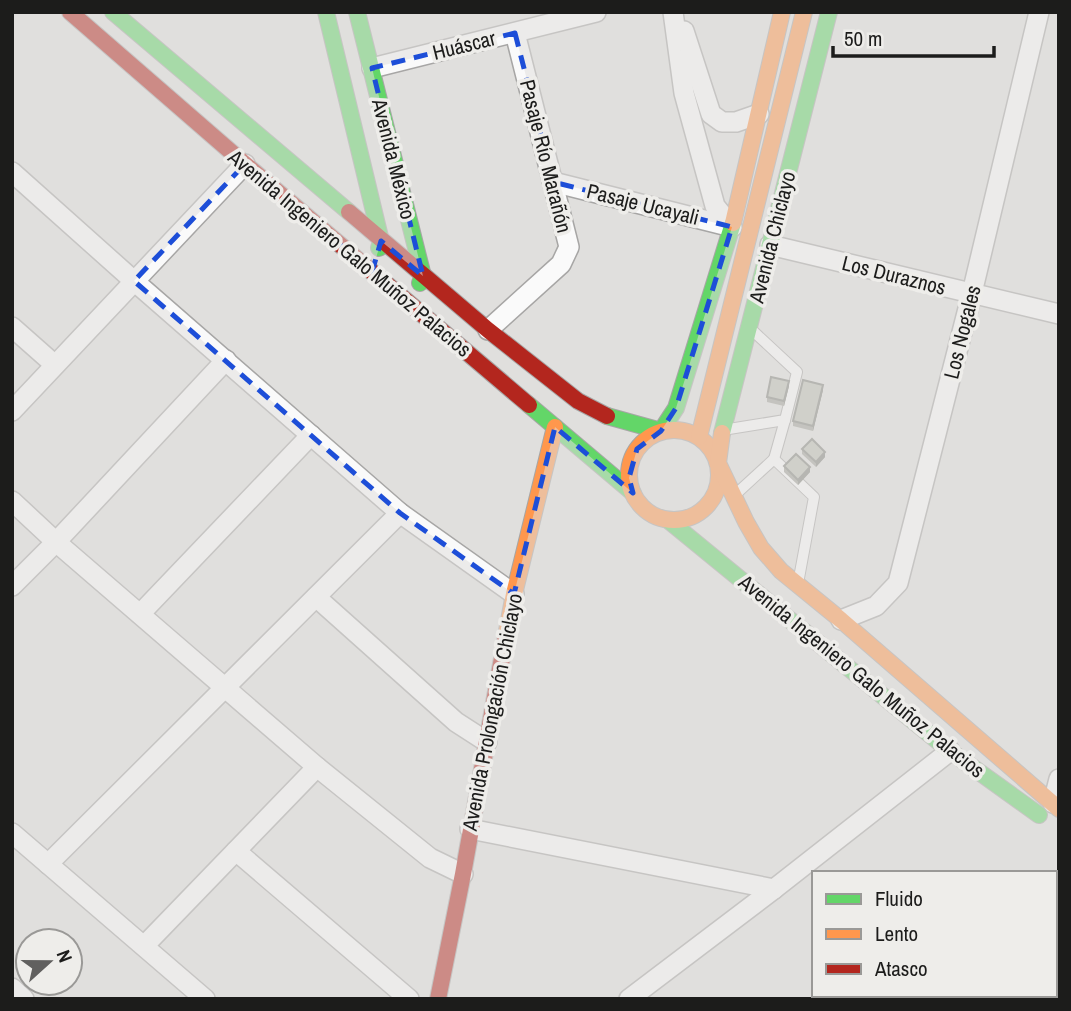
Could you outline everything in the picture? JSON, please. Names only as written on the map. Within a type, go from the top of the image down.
[{"type":"main road","name":"Avenida Ingeniero Galo Muñoz Palacios","points":[[70,12],[633,493]]},
{"type":"main road","name":"Avenida Ingeniero Galo Muñoz Palacios","points":[[113,12],[381,241],[578,401],[603,415],[661,431]]},
{"type":"main road","name":"Avenida México","points":[[326,12],[381,241],[372,272]]},
{"type":"main road","name":"Avenida México","points":[[357,12],[423,276]]},
{"type":"main road","name":"Avenida Chiclayo","points":[[661,431],[676,408],[732,227],[782,12]]},
{"type":"main road","name":"Avenida Chiclayo","points":[[699,437],[804,12]]},
{"type":"main road","name":"Avenida Chiclayo","points":[[718,463],[722,430],[829,12]]},
{"type":"main road","points":[[411,305],[423,276]]},
{"type":"main road","name":"Avenida Prolongación Chiclayo","points":[[438,999],[514,594],[555,427]]},
{"type":"main road","points":[[661,431],[687,431],[699,437],[707,444],[718,463],[716,492],[708,505],[696,514],[668,520],[653,515],[641,505],[633,493],[629,478],[637,449],[647,438],[661,431]]},
{"type":"main road","name":"Avenida Ingeniero Galo Muñoz Palacios","points":[[718,463],[761,548],[781,571],[841,620],[1053,811]]},
{"type":"main road","name":"Avenida Ingeniero Galo Muñoz Palacios","points":[[668,520],[950,751],[1053,811]]},
{"type":"street","name":"Huáscar","points":[[372,68],[596,12]]},
{"type":"street","points":[[675,12],[711,114],[722,122],[736,122],[759,114]]},
{"type":"street","points":[[675,12],[684,93],[715,206],[732,227]]},
{"type":"street","name":"Los Nogales","points":[[841,620],[876,606],[898,583],[972,293],[1039,12]]},
{"type":"street","name":"Pasaje Río Marañón","points":[[488,330],[561,264],[569,247],[515,33]]},
{"type":"street","points":[[12,411],[245,164]]},
{"type":"street","points":[[12,172],[400,513],[514,594]]},
{"type":"street","name":"Pasaje Ucayali","points":[[553,182],[732,227]]},
{"type":"street","name":"Los Duraznos","points":[[769,245],[1059,314]]},
{"type":"street","points":[[12,327],[55,365]]},
{"type":"street","points":[[12,586],[226,360]]},
{"type":"street","points":[[140,614],[311,435]]},
{"type":"street","points":[[12,501],[317,767],[430,858],[463,874]]},
{"type":"street","points":[[48,864],[400,513]]},
{"type":"street","points":[[316,597],[456,722],[487,742]]},
{"type":"street","points":[[629,999],[950,751]]},
{"type":"street","points":[[144,946],[317,767]]},
{"type":"street","points":[[1053,811],[1059,779]]},
{"type":"street","points":[[470,828],[774,889]]},
{"type":"street","points":[[12,833],[205,999]]},
{"type":"street","points":[[236,851],[409,999]]},
{"type":"street","points":[[12,988],[24,999]]},
{"type":"lane","points":[[733,496],[774,459],[797,372],[749,328]]},
{"type":"lane","points":[[722,430],[785,420]]},
{"type":"lane","points":[[774,459],[814,497],[798,586]]},
{"type":"highlighted area","points":[[515,33],[553,182],[732,227],[676,408],[661,431],[637,449],[629,478],[633,493],[555,427],[514,594],[400,513],[134,281],[245,164],[372,272],[381,241],[423,276],[372,68]]},
{"type":"building","points":[[771,377],[789,381],[784,401],[767,397]]},
{"type":"building","points":[[803,380],[823,385],[813,426],[793,421]]},
{"type":"building","points":[[812,439],[825,452],[816,462],[802,449]]},
{"type":"building","points":[[796,454],[810,467],[798,480],[784,466]]},
{"type":"traffic: fast","points":[[113,12],[349,212]]},
{"type":"traffic: fast","points":[[326,12],[381,241],[379,248]]},
{"type":"traffic: fast","points":[[357,12],[423,276],[420,283]]},
{"type":"traffic: fast","points":[[722,433],[829,12]]},
{"type":"traffic: fast","points":[[607,416],[661,431],[676,408],[733,223]]},
{"type":"traffic: fast","points":[[529,405],[633,493]]},
{"type":"traffic: fast","points":[[668,520],[950,751],[1039,815]]},
{"type":"traffic: slow","points":[[733,223],[782,12]]},
{"type":"traffic: slow","points":[[699,437],[804,12]]},
{"type":"traffic: slow","points":[[506,636],[555,427]]},
{"type":"traffic: slow","points":[[674,430],[691,433],[706,443],[716,458],[719,475],[716,492],[706,507],[691,517],[674,520],[657,517],[642,507],[632,492],[629,475],[632,458],[642,443],[657,433],[674,430]]},
{"type":"traffic: slow","points":[[722,433],[718,463],[761,548],[781,571],[1059,809]]},
{"type":"traffic: jam","points":[[70,12],[529,405]]},
{"type":"traffic: jam","points":[[349,212],[488,330],[578,401],[607,416]]},
{"type":"traffic: jam","points":[[438,999],[506,636]]}]
